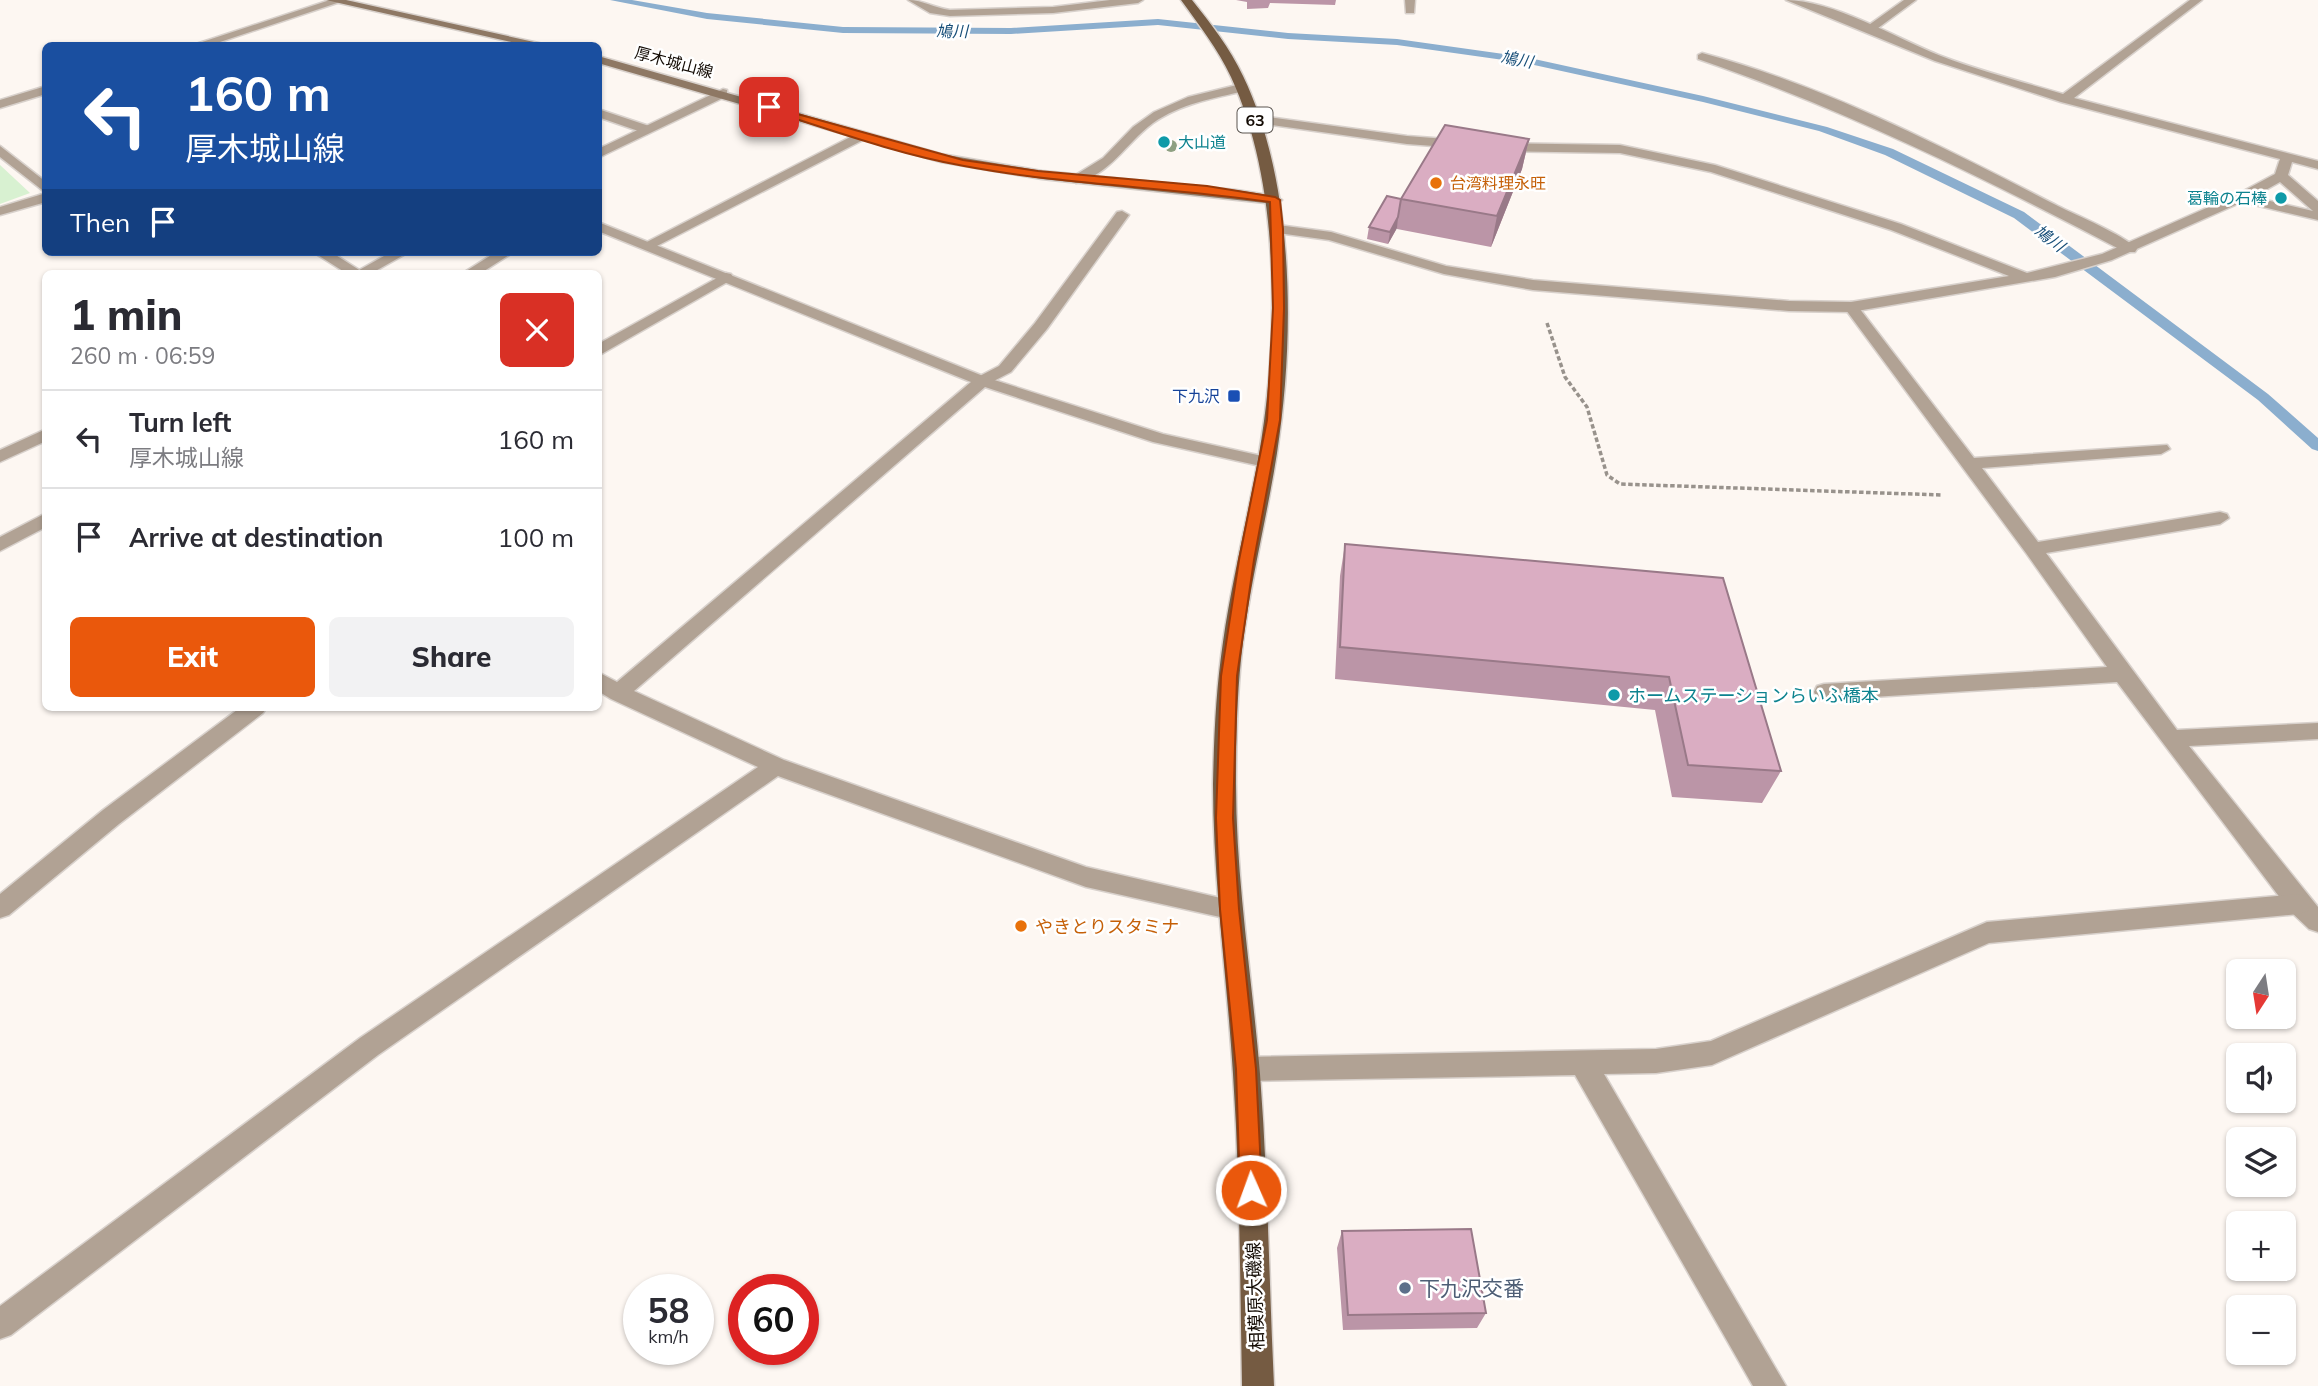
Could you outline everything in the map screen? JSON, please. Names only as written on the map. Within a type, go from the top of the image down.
[{"type":"main road","name":"相模原大磯線","points":[[1185,0],[1200,16],[1219,45],[1254,119],[1275,200],[1278,229],[1273,420],[1229,676],[1225,818],[1229,909],[1246,1069],[1258,1386]]},
{"type":"main road","points":[[335,1],[528,42]]},
{"type":"main road","name":"厚木城山線","points":[[602,60],[723,93],[860,136],[963,163],[1076,179],[1207,190],[1275,200]]},
{"type":"street","points":[[913,0],[934,11],[950,13],[1053,10],[1138,0]]},
{"type":"street","points":[[1791,0],[1870,29],[1939,59],[2065,99],[2318,165]]},
{"type":"street","points":[[1870,29],[1911,0]]},
{"type":"street","points":[[2065,99],[2197,0]]},
{"type":"street","points":[[207,42],[335,1]]},
{"type":"street","points":[[1702,57],[1835,103],[1981,170],[2130,249]]},
{"type":"street","points":[[1076,179],[1105,166],[1137,130],[1163,111],[1189,101],[1241,88]]},
{"type":"street","points":[[0,104],[42,91]]},
{"type":"street","points":[[602,151],[723,93]]},
{"type":"street","points":[[602,114],[647,130]]},
{"type":"street","points":[[1254,119],[1407,140],[1620,149],[1676,159],[1896,227],[2026,278]]},
{"type":"street","points":[[648,245],[860,136]]},
{"type":"street","points":[[0,150],[42,186]]},
{"type":"street","points":[[1278,229],[1331,236],[1444,270],[1533,285],[1789,306],[1851,307],[2050,274],[2107,257],[2241,198],[2281,176],[2288,156]]},
{"type":"street","points":[[2281,176],[2318,208]]},
{"type":"street","points":[[0,211],[42,198]]},
{"type":"street","points":[[2241,198],[2318,216]]},
{"type":"street","points":[[618,693],[982,382],[1005,369],[1041,326],[1122,215]]},
{"type":"street","points":[[602,228],[982,382],[1160,438],[1265,462]]},
{"type":"street","points":[[327,256],[353,270]]},
{"type":"street","points":[[365,270],[394,256]]},
{"type":"street","points":[[475,270],[500,256]]},
{"type":"street","points":[[602,349],[726,277]]},
{"type":"street","points":[[1851,307],[2034,549],[2171,739],[2299,904],[2318,922]]},
{"type":"street","points":[[0,457],[42,436]]},
{"type":"street","points":[[1969,464],[2161,449]]},
{"type":"street","points":[[2034,549],[2220,518]]},
{"type":"street","points":[[0,545],[42,521]]},
{"type":"street","points":[[1824,692],[2122,674]]},
{"type":"street","points":[[602,683],[618,693],[776,766],[1086,877],[1229,909]]},
{"type":"street","points":[[0,908],[111,817],[251,711]]},
{"type":"street","points":[[2171,739],[2318,731]]},
{"type":"street","points":[[0,1324],[75,1271],[311,1088],[457,984],[776,766]]},
{"type":"street","points":[[1246,1069],[1656,1060],[1712,1053],[1987,933],[2299,904]]},
{"type":"street","points":[[1583,1062],[1770,1386]]},
{"type":"path","points":[[1533,285],[1565,377],[1587,407],[1607,475],[1614,482],[1994,497]]},
{"type":"green space","points":[[0,165],[30,193],[0,204]]},
{"type":"building","points":[[1445,125],[1529,139],[1497,216],[1401,199]]},
{"type":"building","points":[[1387,196],[1401,199],[1398,217],[1390,232],[1369,227]]},
{"type":"building","name":"ホームステーションらいふ橋本","points":[[1345,544],[1723,578],[1781,771],[1688,765],[1669,677],[1340,647]]},
{"type":"building","name":"下九沢交番","points":[[1471,1229],[1486,1313],[1348,1315],[1342,1231]]},
{"type":"waterway","name":"鳩川","points":[[615,0],[707,16],[843,30],[1011,31],[1158,22],[1288,36],[1397,42],[1525,60],[1703,99],[1823,129],[1889,152],[2019,215],[2263,397],[2318,446]]},
{"type":"place","name":"大山道","points":[[1164,142]]},
{"type":"place","name":"台湾料理永旺","points":[[1436,183]]},
{"type":"place","name":"葛輪の石棒","points":[[2281,198]]},
{"type":"place","name":"下九沢","points":[[1234,396]]},
{"type":"place","name":"ホームステーションらいふ橋本","points":[[1614,695]]},
{"type":"place","name":"やきとりスタミナ","points":[[1021,926]]},
{"type":"place","name":"下九沢交番","points":[[1405,1288]]},
{"type":"route","points":[[769,107],[908,150],[963,163],[1076,179],[1207,190],[1275,200],[1279,308],[1276,383],[1273,420],[1229,676],[1225,818],[1229,909],[1246,1069],[1251,1190]]}]
